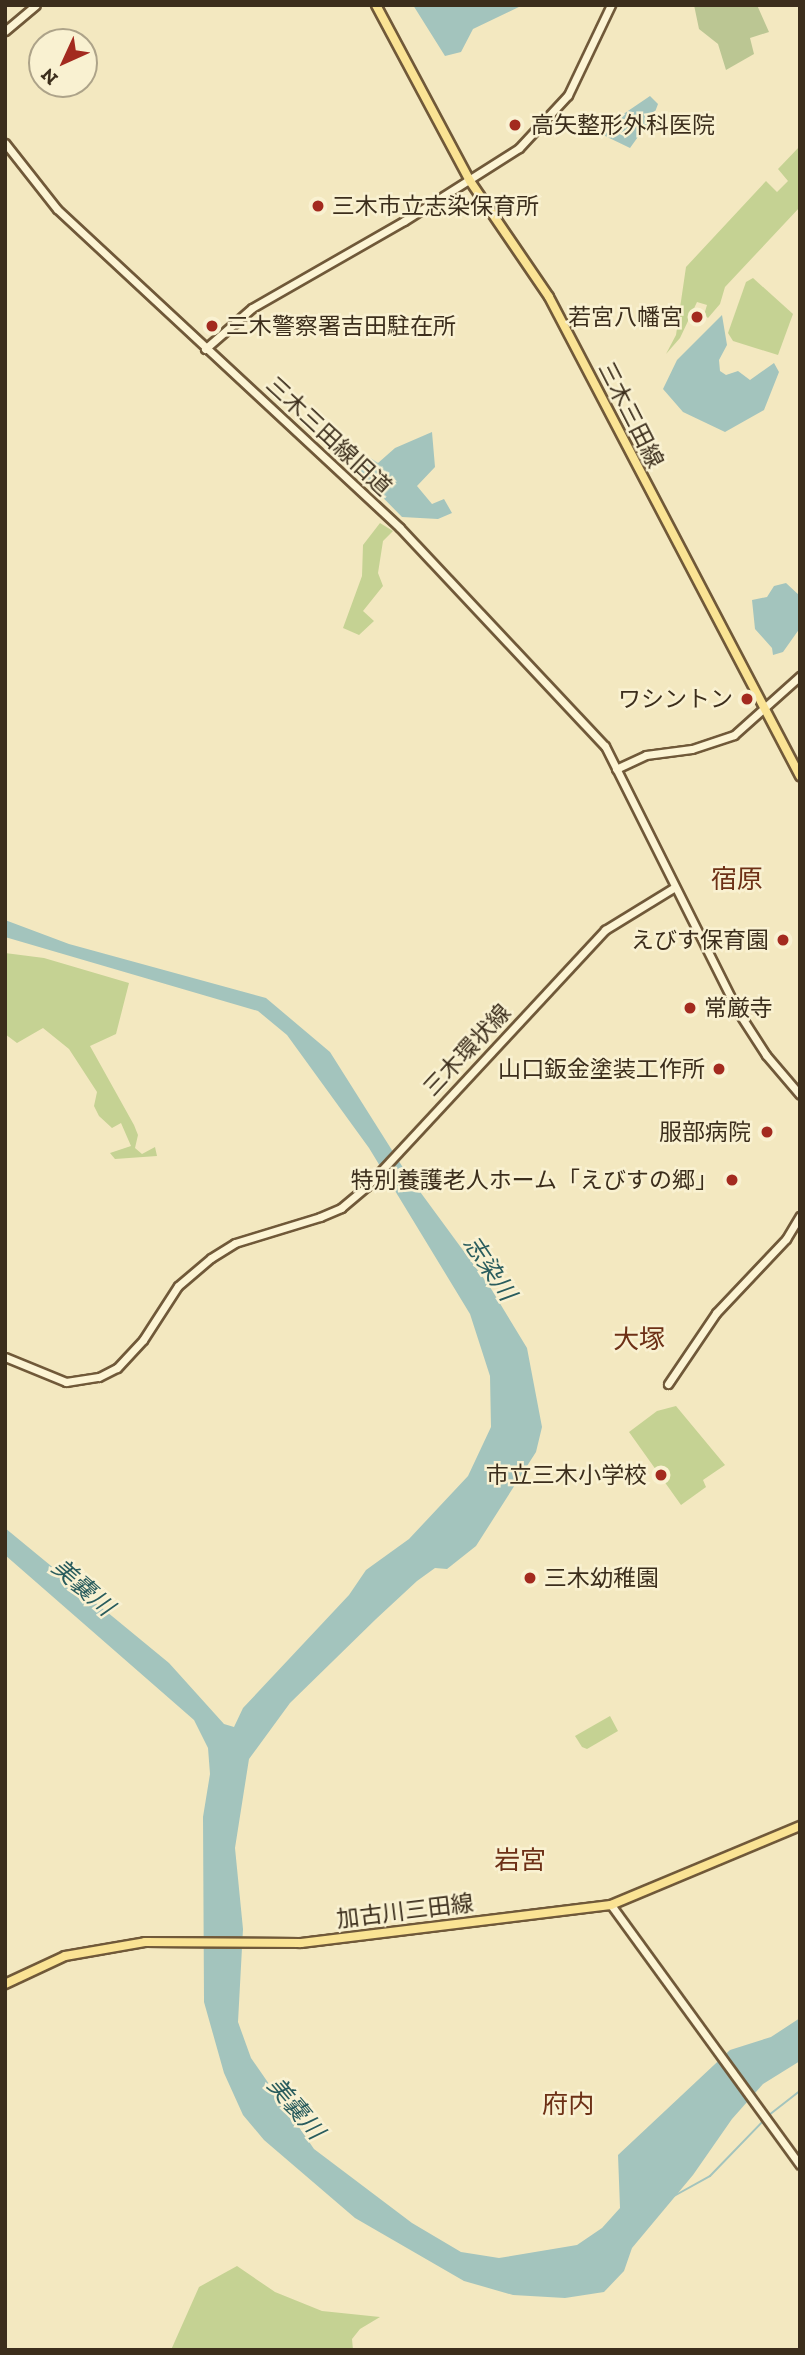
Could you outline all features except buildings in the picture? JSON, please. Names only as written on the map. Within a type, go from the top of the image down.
[{"type":"main road","name":"三木三田線","points":[[376,5],[470,181],[549,297],[800,776]]},
{"type":"main road","name":"加古川三田線","points":[[5,1984],[65,1956],[190,1939],[301,1943],[611,1905],[800,1826]]},
{"type":"street","points":[[5,31],[36,5]]},
{"type":"street","points":[[205,349],[251,308],[509,157],[560,106],[611,5]]},
{"type":"street","name":"三木三田線旧道","points":[[5,143],[57,209],[400,528],[587,726],[616,769]]},
{"type":"street","points":[[800,676],[767,709],[717,743],[646,755],[616,769],[748,1028],[800,1095]]},
{"type":"street","name":"三木環状線","points":[[5,1357],[66,1382],[99,1377],[130,1358],[170,1296],[211,1258],[235,1243],[341,1208],[373,1180],[411,1140],[605,930],[675,887]]},
{"type":"street","points":[[668,1384],[716,1313],[786,1239],[800,1216]]},
{"type":"street","points":[[611,1905],[800,2165]]},
{"type":"green space","points":[[694,5],[757,5],[769,32],[750,38],[754,54],[726,70],[718,44],[699,29]]},
{"type":"green space","points":[[800,146],[800,207],[725,287],[720,304],[708,318],[704,315],[707,305],[697,302],[680,338],[666,354],[676,335],[686,267],[766,181],[777,192],[788,181],[778,169]]},
{"type":"green space","points":[[753,278],[793,314],[778,355],[733,341],[728,333],[746,282]]},
{"type":"green space","points":[[380,523],[393,531],[383,541],[378,573],[383,586],[363,611],[374,621],[359,635],[343,628],[362,576],[363,545]]},
{"type":"green space","points":[[5,953],[44,958],[129,983],[116,1034],[90,1046],[134,1125],[138,1135],[135,1148],[142,1154],[155,1147],[157,1156],[115,1159],[110,1153],[131,1146],[121,1123],[112,1128],[99,1116],[94,1106],[97,1092],[69,1049],[43,1028],[17,1043],[5,1034]]},
{"type":"green space","points":[[676,1406],[725,1465],[703,1480],[706,1487],[681,1505],[629,1432],[657,1411]]},
{"type":"green space","points":[[610,1716],[618,1731],[587,1749],[582,1747],[575,1736]]},
{"type":"green space","points":[[237,2266],[275,2292],[322,2311],[380,2317],[360,2329],[352,2339],[353,2350],[171,2350],[199,2287]]},
{"type":"water","points":[[413,5],[523,5],[473,29],[461,52],[445,56]]},
{"type":"water","points":[[650,96],[658,104],[655,112],[660,121],[640,134],[630,148],[601,134],[602,117],[622,115]]},
{"type":"water","points":[[722,315],[727,345],[719,360],[720,371],[726,375],[738,371],[750,380],[774,363],[779,372],[764,410],[725,432],[683,412],[663,389],[677,360]]},
{"type":"water","points":[[432,432],[435,467],[417,486],[432,504],[444,499],[452,513],[438,519],[402,517],[351,465],[363,453],[378,463],[395,448]]},
{"type":"water","points":[[786,583],[800,596],[800,628],[783,652],[773,655],[772,648],[755,629],[752,600],[767,597],[774,586]]},
{"type":"water","points":[[5,920],[69,944],[266,998],[330,1052],[407,1174],[490,1287],[527,1348],[542,1427],[536,1452],[476,1546],[447,1569],[435,1568],[417,1581],[376,1619],[290,1703],[249,1759],[235,1848],[243,1929],[238,2022],[251,2058],[314,2149],[412,2223],[461,2252],[499,2258],[577,2245],[602,2228],[620,2208],[618,2155],[730,2050],[771,2037],[800,2018],[800,2061],[763,2084],[732,2119],[693,2175],[632,2248],[624,2271],[604,2292],[565,2298],[513,2295],[464,2281],[355,2218],[264,2140],[243,2115],[224,2073],[204,2002],[203,1817],[210,1774],[208,1748],[194,1720],[5,1555],[5,1528],[169,1663],[224,1724],[234,1727],[243,1708],[349,1595],[366,1570],[409,1539],[468,1476],[491,1427],[490,1376],[470,1314],[369,1148],[287,1035],[258,1011],[5,937]]},
{"type":"waterway","points":[[769,2115],[800,2091]]},
{"type":"waterway","points":[[674,2196],[710,2176],[765,2119]]},
{"type":"place","name":"高矢整形外科医院","points":[[515,125]]},
{"type":"place","name":"三木市立志染保育所","points":[[318,206]]},
{"type":"place","name":"若宮八幡宮","points":[[697,317]]},
{"type":"place","name":"三木警察署吉田駐在所","points":[[212,326]]},
{"type":"place","name":"ワシントン","points":[[747,699]]},
{"type":"place","name":"えびす保育園","points":[[783,940]]},
{"type":"place","name":"常厳寺","points":[[690,1008]]},
{"type":"place","name":"山口鈑金塗装工作所","points":[[719,1069]]},
{"type":"place","name":"服部病院","points":[[767,1132]]},
{"type":"place","name":"特別養護老人ホーム「えびすの郷」","points":[[732,1180]]},
{"type":"place","name":"市立三木小学校","points":[[661,1475]]},
{"type":"place","name":"三木幼稚園","points":[[530,1578]]},
{"type":"district","name":"宿原","points":[[737,880]]},
{"type":"district","name":"大塚","points":[[639,1340]]},
{"type":"district","name":"岩宮","points":[[520,1861]]},
{"type":"district","name":"府内","points":[[568,2105]]},
{"type":"water label","name":"志染川","points":[[490,1268]]},
{"type":"water label","name":"美嚢川","points":[[83,1587]]},
{"type":"water label","name":"美嚢川","points":[[296,2108]]}]
